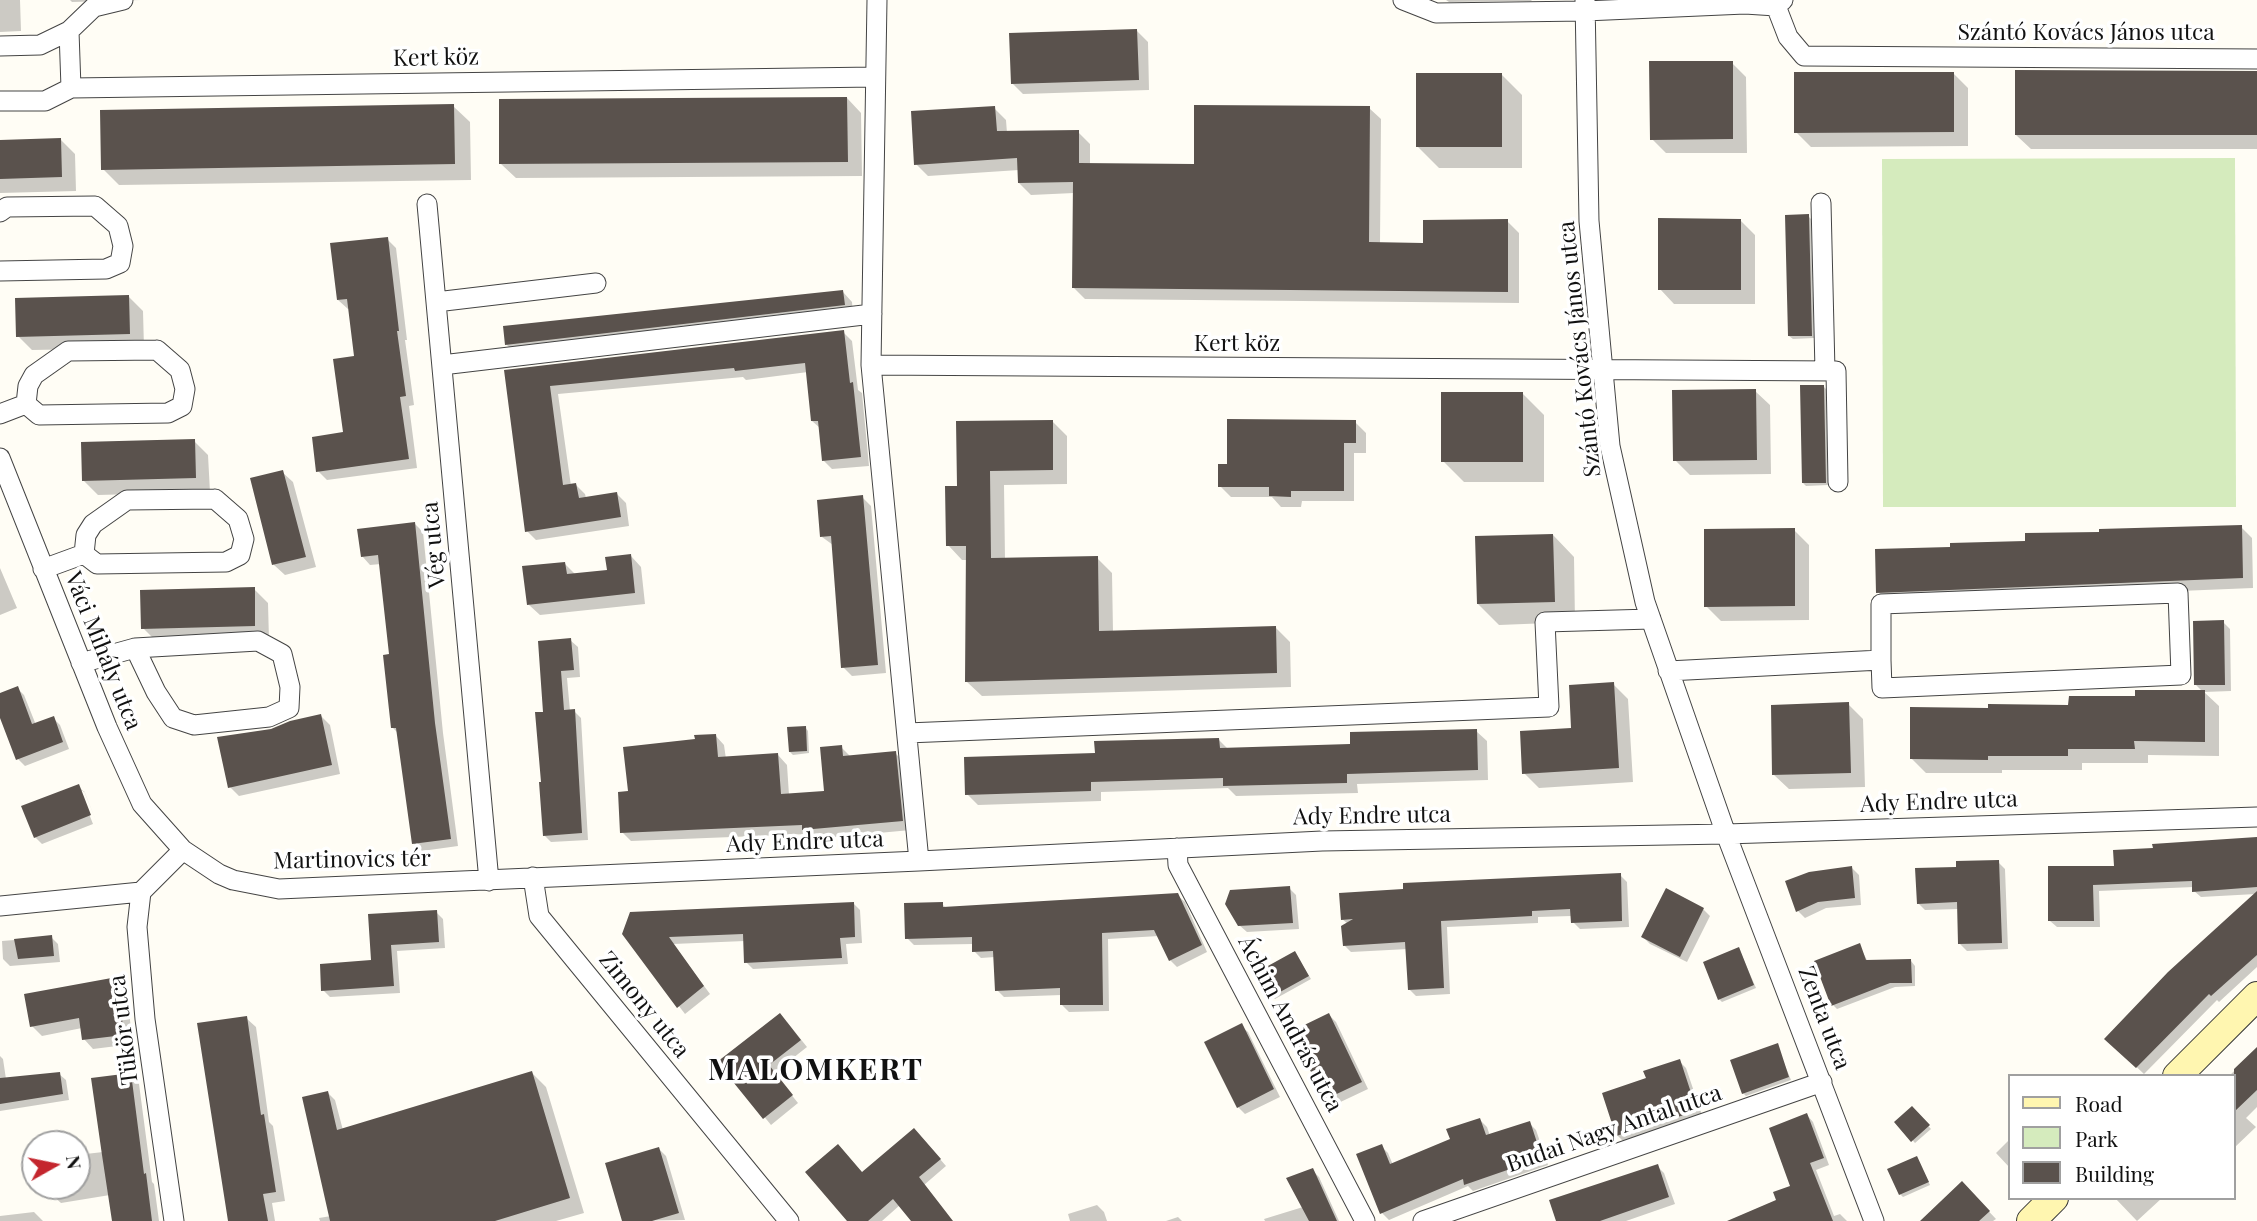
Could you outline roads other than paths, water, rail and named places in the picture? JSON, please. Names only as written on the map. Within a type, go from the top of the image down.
[{"type":"main road","points":[[2179,1074],[2257,996]]},
{"type":"main road","points":[[2031,1221],[2052,1200]]},
{"type":"street","points":[[0,46],[40,45],[69,32],[94,7],[123,0]]},
{"type":"street","points":[[877,0],[871,365],[919,862]]},
{"type":"street","points":[[1403,0],[1436,13],[1585,6]]},
{"type":"street","name":"Szántó Kovács János utca","points":[[1726,834],[1645,602],[1610,446],[1589,220],[1585,6],[1780,3],[1788,37],[1804,56],[2257,59]]},
{"type":"street","points":[[69,32],[71,88]]},
{"type":"street","name":"Kert köz","points":[[0,101],[45,100],[71,88],[875,77]]},
{"type":"street","points":[[1821,203],[1825,371],[1836,371],[1838,482]]},
{"type":"street","name":"Vég utca","points":[[427,204],[489,881]]},
{"type":"street","points":[[0,212],[7,207],[95,206],[118,226],[124,246],[120,262],[106,270],[0,271]]},
{"type":"street","points":[[436,302],[596,283]]},
{"type":"street","points":[[442,365],[872,314]]},
{"type":"street","points":[[157,350],[180,370],[185,389],[182,406],[168,413],[39,415],[26,404],[28,386],[34,375],[68,351],[157,350]]},
{"type":"street","name":"Kert köz","points":[[871,365],[1825,371]]},
{"type":"street","points":[[0,414],[26,404]]},
{"type":"street","name":"Váci Mihály utca","points":[[0,458],[81,663],[142,804],[183,850]]},
{"type":"street","points":[[127,499],[215,499],[238,519],[244,539],[240,555],[226,562],[97,564],[84,554],[86,535],[93,524],[127,499]]},
{"type":"street","points":[[43,569],[84,554]]},
{"type":"street","points":[[2178,593],[2181,675],[1882,688],[1881,660],[1881,604],[2178,593]]},
{"type":"street","points":[[907,733],[1549,708],[1545,622],[1651,619]]},
{"type":"street","points":[[81,663],[135,648],[258,641],[282,654],[290,687],[289,708],[270,717],[194,726],[173,718],[156,692],[135,648]]},
{"type":"street","points":[[1668,671],[1881,660]]},
{"type":"street","name":"Ady Endre utca","points":[[489,881],[1322,841],[1726,834],[2257,817]]},
{"type":"street","name":"Zenta utca","points":[[1726,834],[1874,1221]]},
{"type":"street","name":"Áchim András utca","points":[[1177,848],[1178,865],[1365,1221]]},
{"type":"street","points":[[0,906],[141,892],[183,850]]},
{"type":"street","name":"Martinovics tér","points":[[183,850],[233,880],[279,888],[489,881]]},
{"type":"street","name":"Zimony utca","points":[[533,877],[539,916],[789,1221]]},
{"type":"street","name":"Tükör utca","points":[[141,892],[137,927],[145,1019],[174,1221]]},
{"type":"street","name":"Budai Nagy Antal utca","points":[[1423,1221],[1822,1083]]},
{"type":"district","name":"MALOMKERT","points":[[816,1071]]}]
